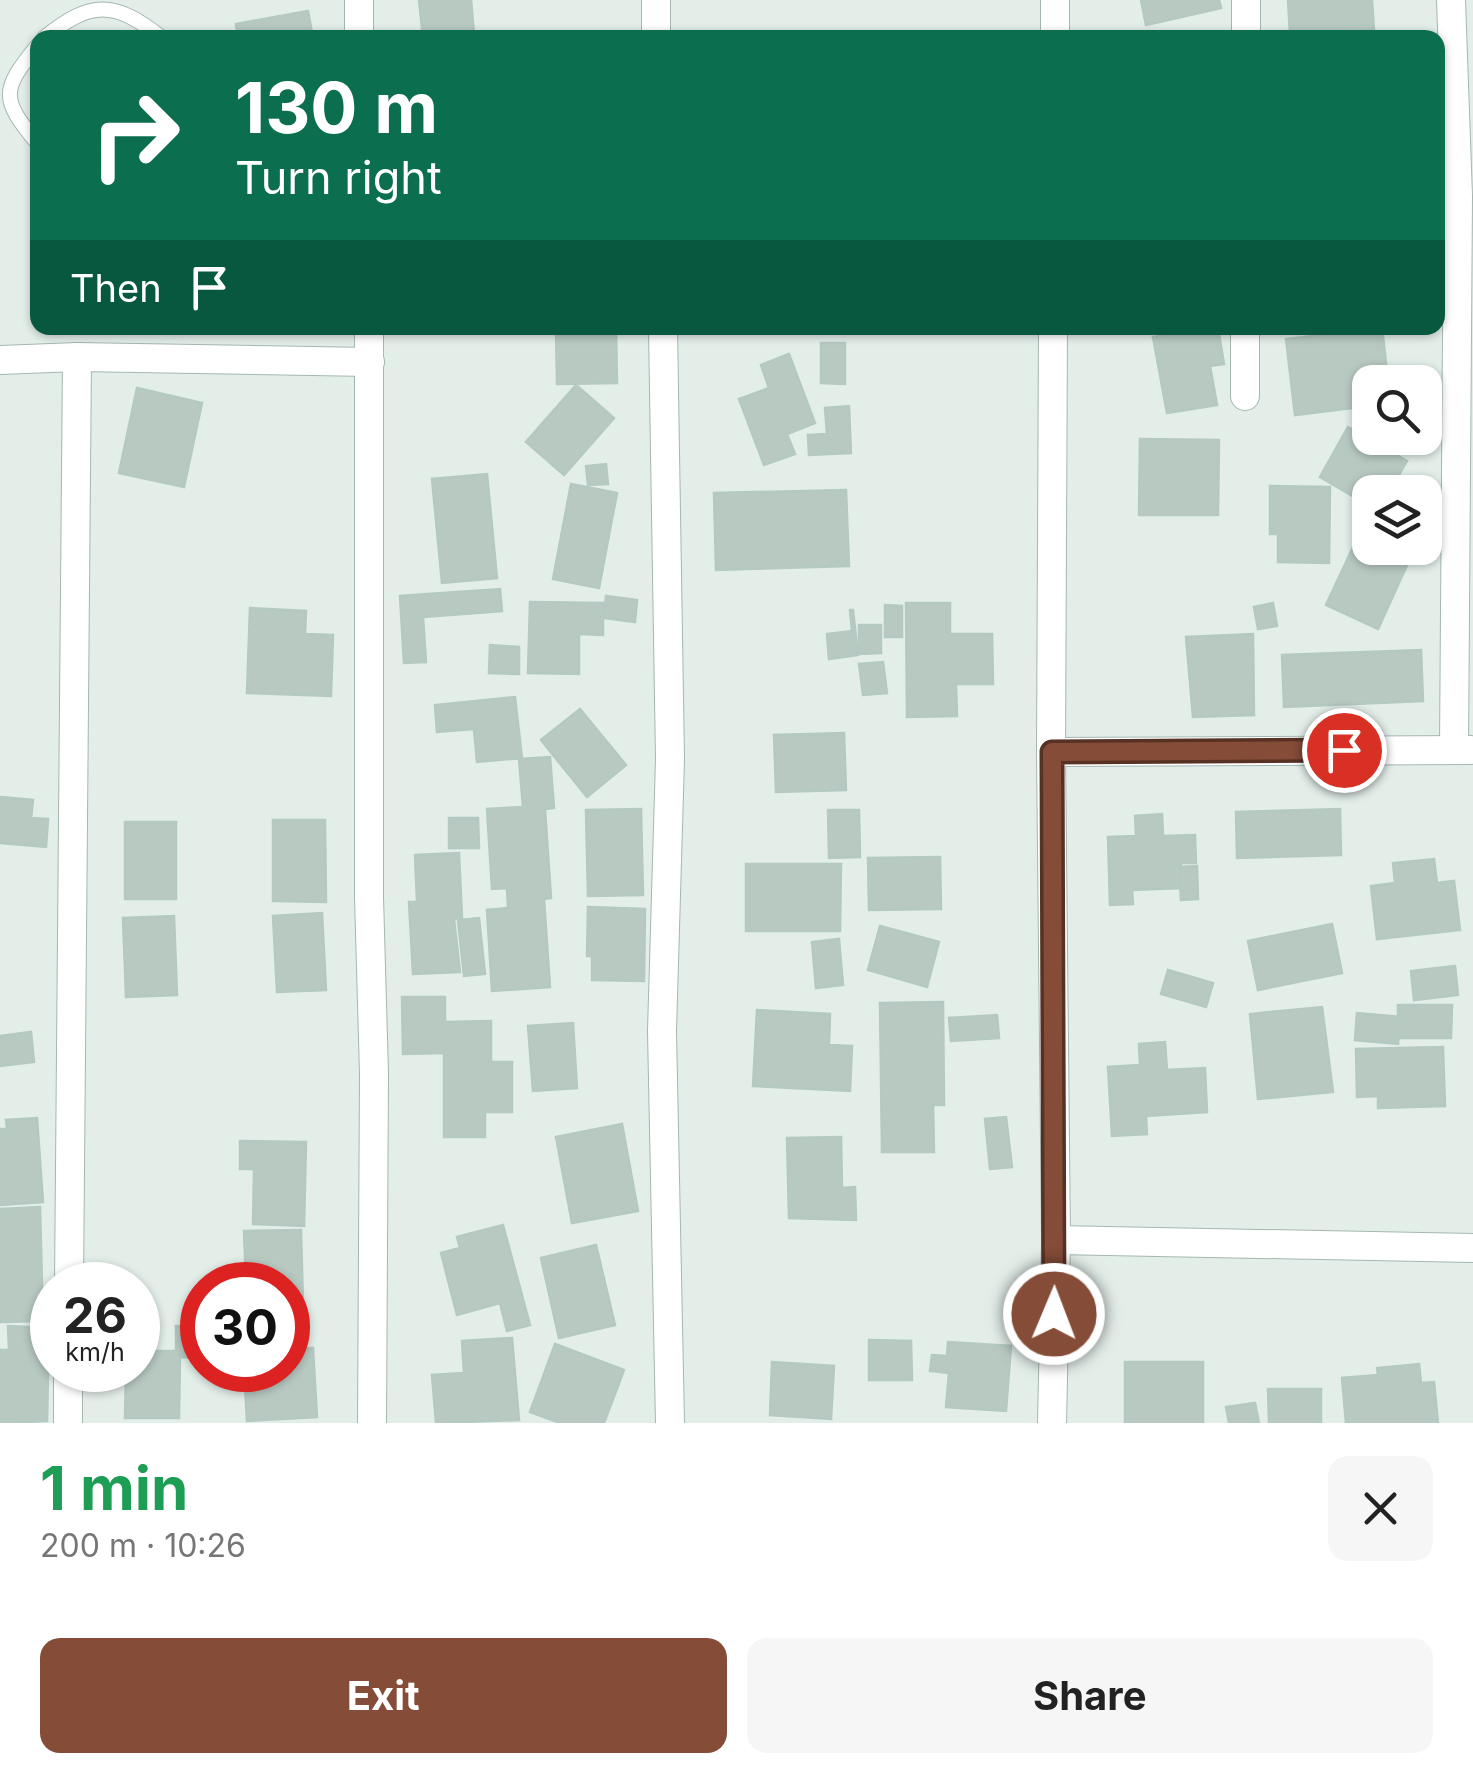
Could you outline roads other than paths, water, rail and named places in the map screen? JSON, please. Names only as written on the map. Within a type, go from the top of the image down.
[{"type":"street","points":[[359,0],[359,30]]},
{"type":"street","points":[[656,0],[656,30]]},
{"type":"street","points":[[1055,0],[1055,30]]},
{"type":"street","points":[[1246,0],[1246,30]]},
{"type":"street","points":[[1052,752],[1464,750],[1465,196],[1451,0]]},
{"type":"street","points":[[369,335],[372,1423]]},
{"type":"street","points":[[663,335],[670,758],[662,1031],[670,1423]]},
{"type":"street","points":[[1052,1423],[1056,1240],[1053,335]]},
{"type":"street","points":[[1244,396],[1245,335]]},
{"type":"street","points":[[0,360],[78,357],[370,362]]},
{"type":"street","points":[[69,1262],[78,357]]},
{"type":"street","points":[[1056,1240],[1473,1248]]},
{"type":"street","points":[[68,1392],[68,1423]]},
{"type":"lane","points":[[51,30],[66,13],[97,0],[127,5],[154,30]]},
{"type":"lane","points":[[30,54],[11,78],[8,108],[30,134]]}]
